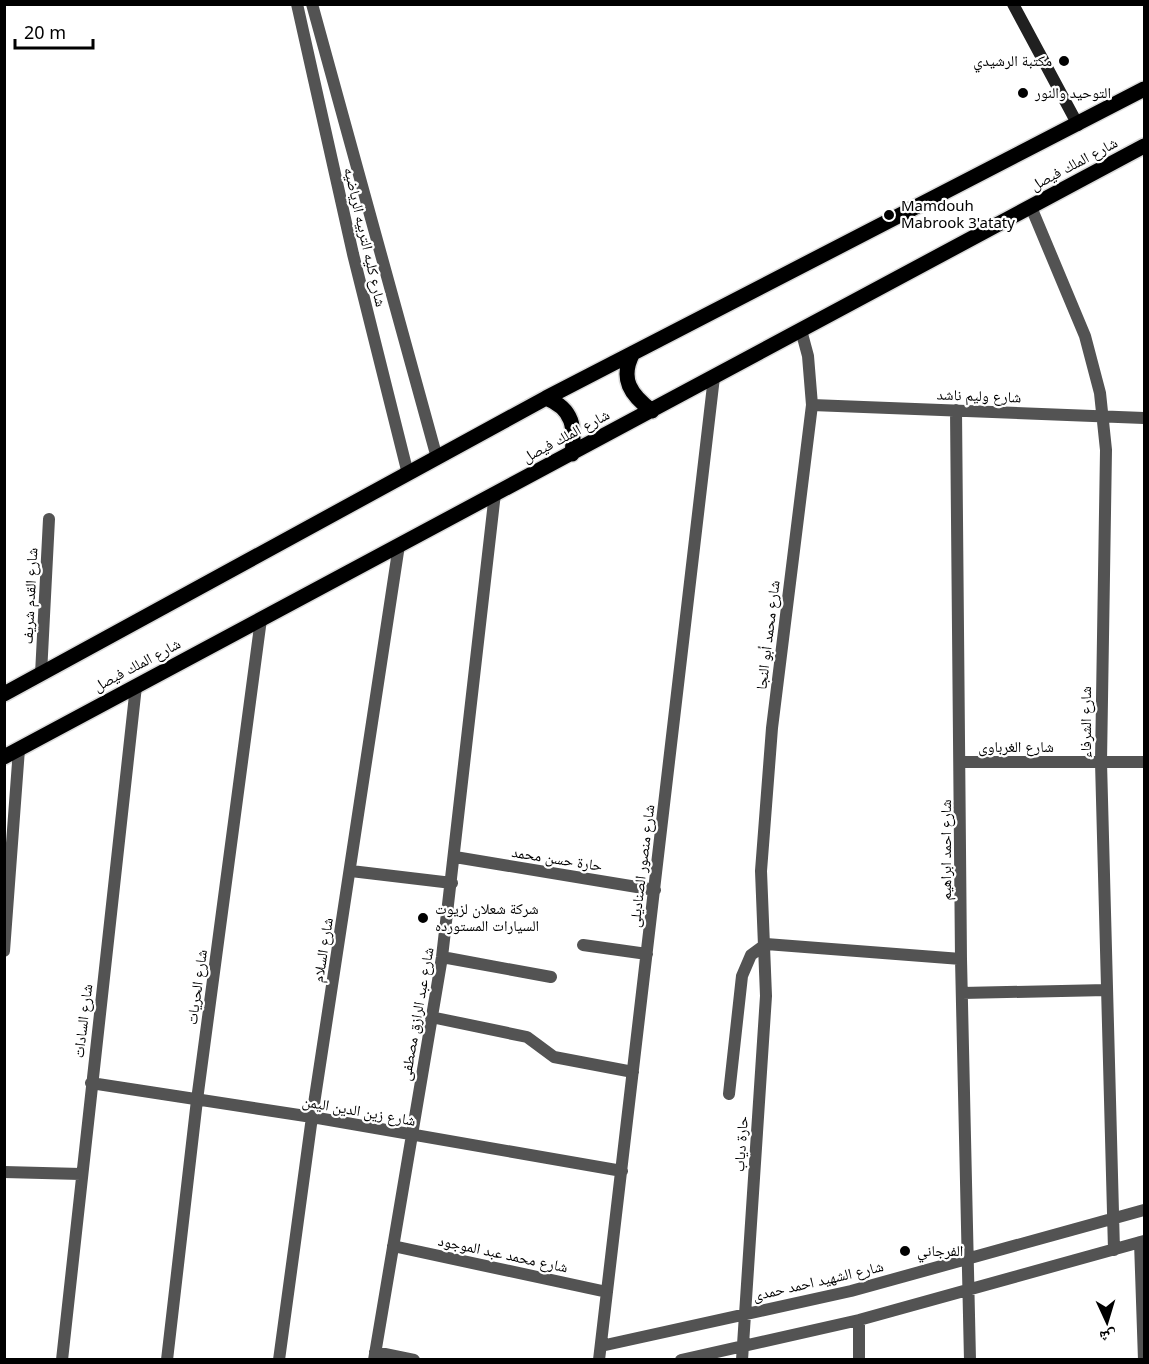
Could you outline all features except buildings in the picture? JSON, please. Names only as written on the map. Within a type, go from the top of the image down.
[{"type":"main road","points":[[4,694],[546,398],[1144,89]]},
{"type":"main road","name":"شارع الملك فيصل","points":[[4,757],[1144,147]]},
{"type":"main road","points":[[633,354],[626,374],[627,384],[632,394],[652,411]]},
{"type":"main road","points":[[546,398],[557,402],[571,418],[574,429],[572,454]]},
{"type":"street","name":"شارع كليه التربيه الرياضيه","points":[[297,4],[334,171],[408,474]]},
{"type":"street","name":"شارع كليه التربيه الرياضيه","points":[[312,4],[437,458]]},
{"type":"street","points":[[1012,4],[1078,125]]},
{"type":"street","points":[[334,171],[356,164]]},
{"type":"street","name":"شارع الشرفاء","points":[[1031,207],[1085,336],[1095,369],[1103,416],[1107,476],[1101,762],[1114,1250]]},
{"type":"street","name":"شارع محمد أبو النجا","points":[[766,944],[761,871],[772,728],[812,405],[808,356],[801,330]]},
{"type":"street","name":"شارع منصور الصناديلى","points":[[599,1359],[714,377]]},
{"type":"street","name":"شارع وليم ناشد","points":[[812,405],[1144,418]]},
{"type":"street","name":"شارع احمد ابراهيم","points":[[956,410],[961,959],[970,1359]]},
{"type":"street","name":"شارع عبد الرازق مصطفى","points":[[374,1356],[442,957],[495,494]]},
{"type":"street","name":"شارع القدم شريف","points":[[41,674],[48,519]]},
{"type":"street","name":"شارع السلام","points":[[279,1359],[312,1117],[399,545]]},
{"type":"street","name":"شارع الحريات","points":[[167,1359],[197,1100],[261,619]]},
{"type":"street","name":"شارع السادات","points":[[62,1359],[136,686]]},
{"type":"street","points":[[4,951],[19,749]]},
{"type":"street","name":"شارع الغرباوى","points":[[960,762],[1144,762]]},
{"type":"street","name":"حارة حسن محمد","points":[[455,857],[655,890]]},
{"type":"street","points":[[351,871],[452,883]]},
{"type":"street","points":[[729,1094],[742,976],[751,955],[766,944],[961,959]]},
{"type":"street","name":"حارة دياب","points":[[742,1359],[765,1021],[766,944]]},
{"type":"street","points":[[583,945],[647,954]]},
{"type":"street","points":[[442,957],[551,977]]},
{"type":"street","points":[[962,993],[1107,990]]},
{"type":"street","points":[[431,1017],[527,1037],[554,1057],[633,1072]]},
{"type":"street","name":"شارع زين الدين اليمن","points":[[91,1083],[312,1117],[622,1171]]},
{"type":"street","points":[[4,1172],[81,1174]]},
{"type":"street","name":"شارع الشهيد احمد حمدى","points":[[601,1346],[851,1291],[1144,1210]]},
{"type":"street","points":[[681,1359],[859,1320],[1142,1242],[1144,1359]]},
{"type":"street","name":"شارع محمد عبد الموجود","points":[[393,1246],[608,1292]]},
{"type":"street","points":[[859,1320],[859,1359]]},
{"type":"street","points":[[374,1356],[414,1359]]},
{"type":"place","name":"مكتبة الرشيدي","points":[[1064,61]]},
{"type":"place","name":"التوحيد والنور","points":[[1023,93]]},
{"type":"place","name":"Mamdouh Mabrook 3'ataty","points":[[889,215]]},
{"type":"place","name":"شركة شعلان لزيوت السيارات المستورده","points":[[423,918]]},
{"type":"place","name":"الفرجاني","points":[[905,1251]]}]
